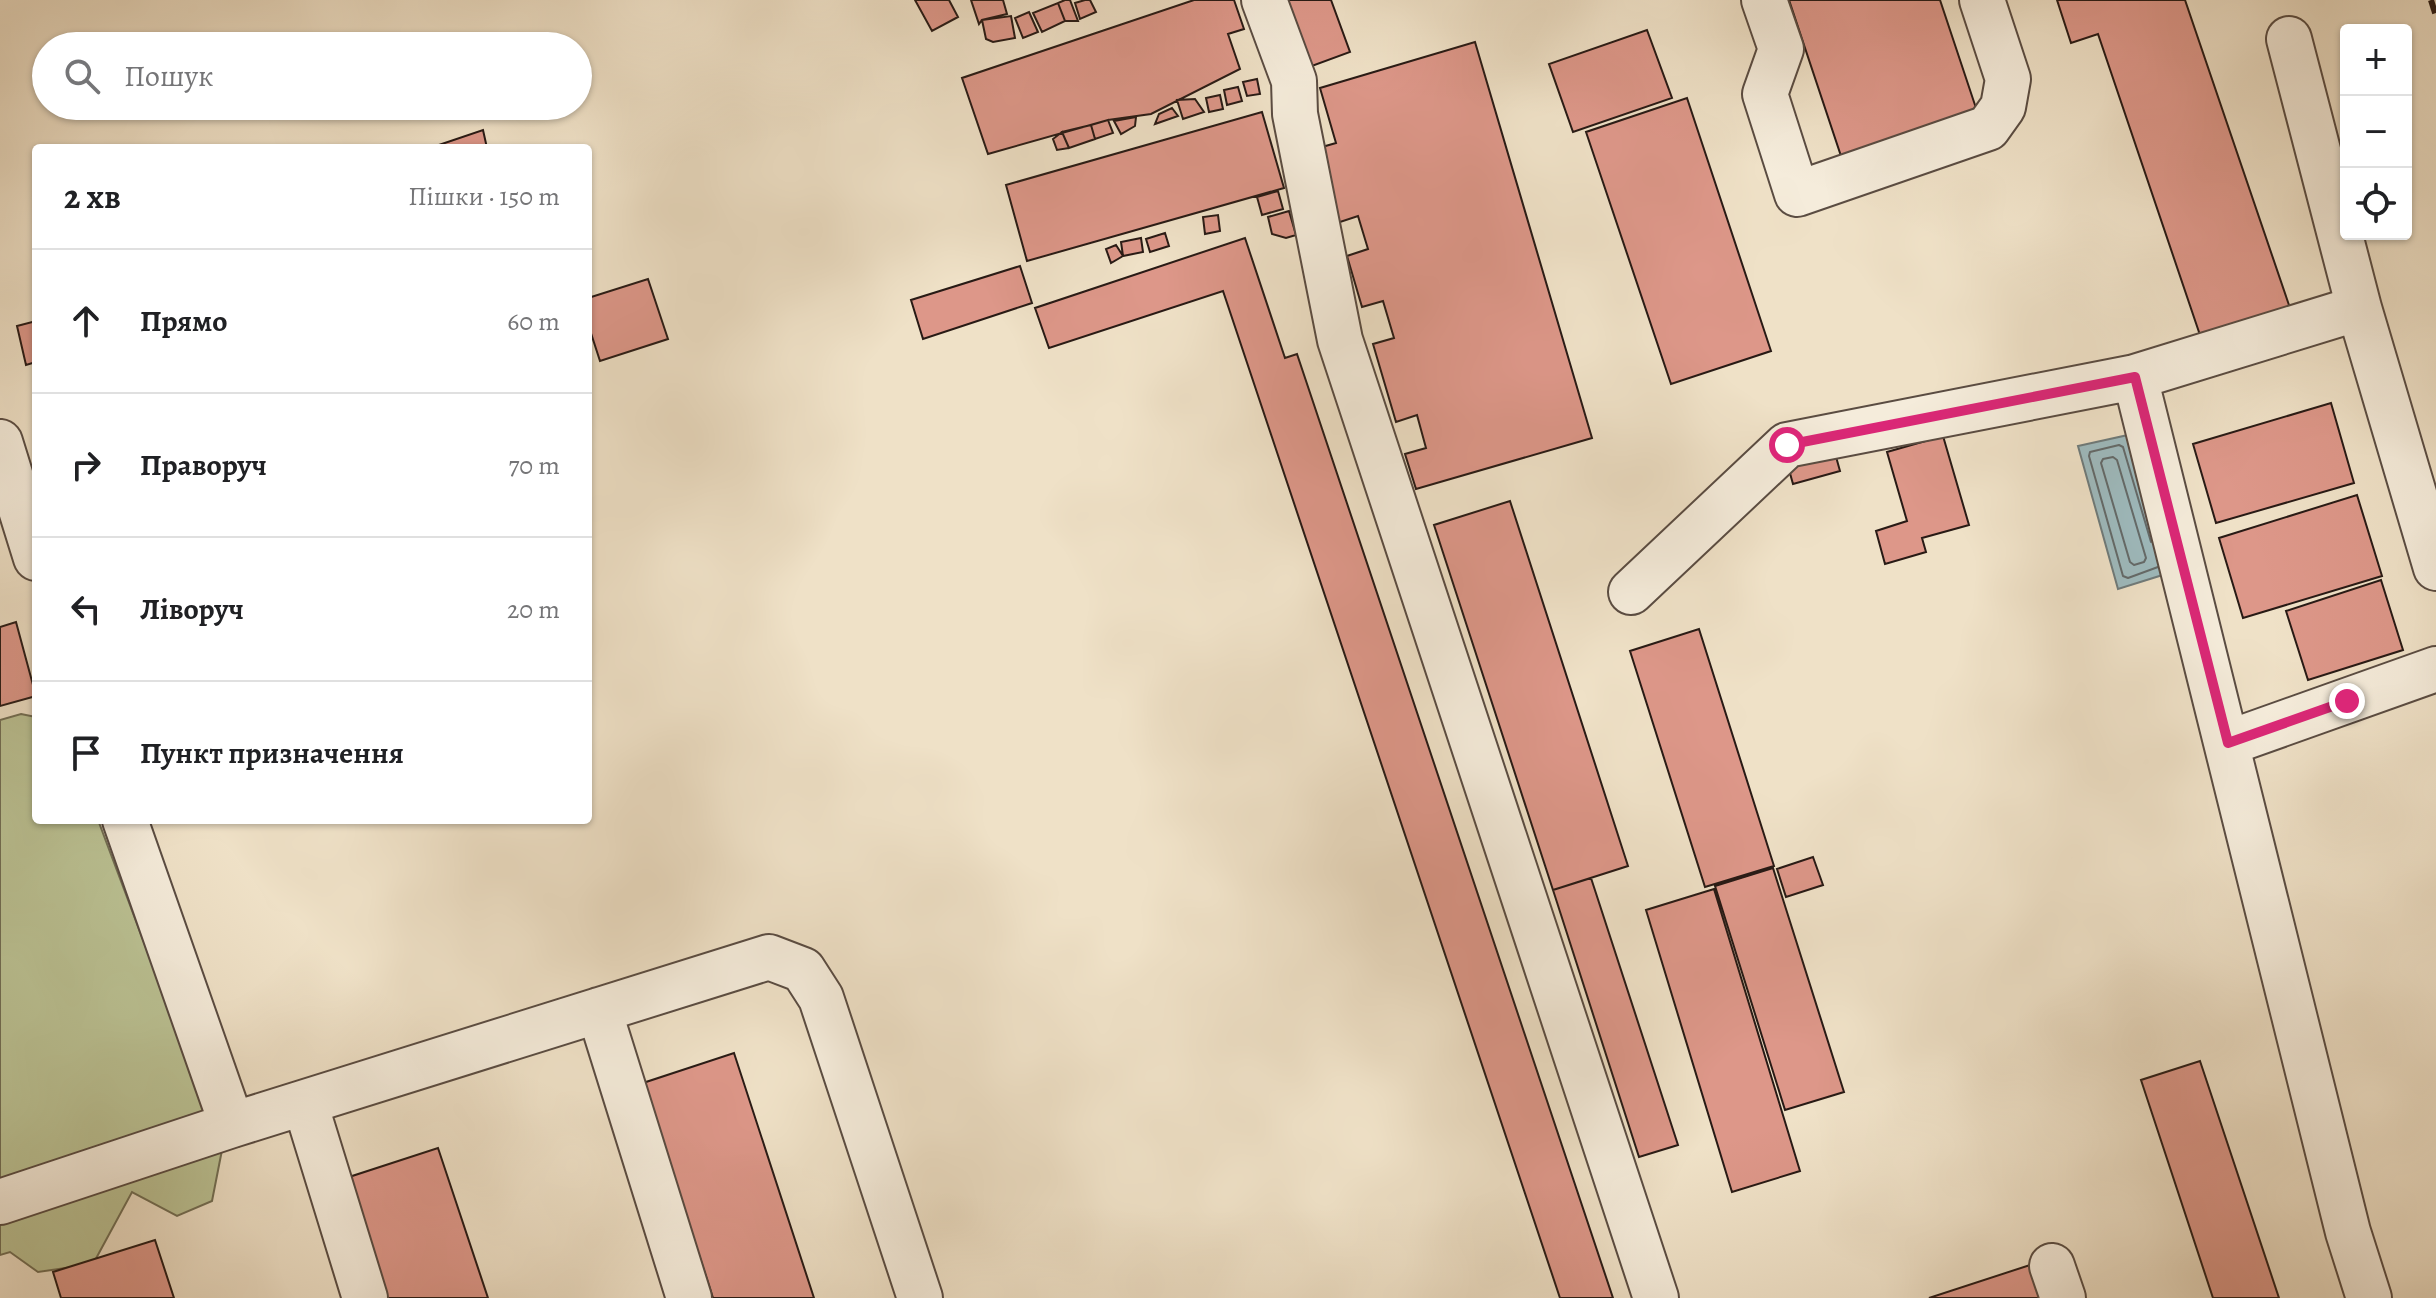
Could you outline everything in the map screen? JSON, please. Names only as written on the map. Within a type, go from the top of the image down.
[{"type":"street","points":[[1264,0],[1294,81],[1295,114],[1340,340],[1656,1298]]},
{"type":"street","points":[[1764,0],[1781,49],[1765,94],[1797,194],[1988,128],[2003,107],[2008,79],[1982,0]]},
{"type":"street","points":[[2289,39],[2359,308],[2436,568]]},
{"type":"street","points":[[1631,592],[1787,445],[2135,377],[2359,308]]},
{"type":"street","points":[[2135,377],[2348,1232],[2369,1298]]},
{"type":"street","points":[[0,442],[32,545]]},
{"type":"street","points":[[2228,743],[2436,669]]},
{"type":"street","points":[[126,824],[232,1125]]},
{"type":"street","points":[[0,1202],[232,1125],[769,957],[803,970],[821,998],[920,1298]]},
{"type":"street","points":[[599,1010],[689,1298]]},
{"type":"street","points":[[305,1103],[365,1298]]},
{"type":"street","points":[[2338,1298],[2348,1232]]},
{"type":"green space","points":[[21,714],[32,716],[32,824],[100,824],[222,1150],[212,1201],[177,1216],[132,1192],[93,1264],[38,1272],[10,1252],[0,1255],[0,720]]},
{"type":"water","points":[[2128,435],[2169,573],[2118,589],[2078,446]]},
{"type":"building","points":[[915,0],[949,0],[958,17],[932,31]]},
{"type":"building","points":[[971,0],[1003,0],[1007,14],[982,20],[979,24]]},
{"type":"building","points":[[1070,0],[1078,21],[1065,21],[1058,3]]},
{"type":"building","points":[[1090,0],[1096,12],[1080,19],[1075,3]]},
{"type":"building","points":[[1194,0],[1234,0],[1244,29],[1228,34],[1240,69],[1151,114],[1108,120],[988,154],[962,78]]},
{"type":"building","points":[[1275,0],[1331,0],[1350,52],[1301,70]]},
{"type":"building","points":[[1789,0],[1940,0],[1977,111],[1841,156]]},
{"type":"building","points":[[2057,0],[2185,0],[2290,308],[2201,338],[2098,34],[2071,43]]},
{"type":"building","points":[[1058,3],[1065,21],[1042,32],[1033,13]]},
{"type":"building","points":[[1029,12],[1038,32],[1023,38],[1015,18]]},
{"type":"building","points":[[1011,16],[1015,38],[993,42],[986,39],[982,20]]},
{"type":"building","points":[[1647,30],[1672,98],[1573,132],[1549,64]]},
{"type":"building","points":[[1475,42],[1592,438],[1416,489],[1405,454],[1426,448],[1417,415],[1396,422],[1373,344],[1394,338],[1383,301],[1362,307],[1347,256],[1368,249],[1358,216],[1337,223],[1315,149],[1336,143],[1320,88]]},
{"type":"building","points":[[1257,79],[1260,94],[1247,96],[1243,82]]},
{"type":"building","points":[[1238,87],[1242,101],[1227,105],[1224,90]]},
{"type":"building","points":[[1220,95],[1223,109],[1209,112],[1206,98]]},
{"type":"building","points":[[1687,98],[1771,351],[1671,384],[1586,132]]},
{"type":"building","points":[[1195,99],[1204,112],[1183,119],[1177,100]]},
{"type":"building","points":[[1172,108],[1178,116],[1155,124],[1159,114]]},
{"type":"building","points":[[1262,112],[1284,188],[1027,261],[1006,185]]},
{"type":"building","points":[[1136,117],[1135,126],[1121,134],[1114,121]]},
{"type":"building","points":[[1108,120],[1113,133],[1095,139],[1091,125]]},
{"type":"building","points":[[1091,125],[1095,139],[1069,148],[1062,132]]},
{"type":"building","points":[[483,130],[486,144],[442,144]]},
{"type":"building","points":[[1062,132],[1069,148],[1057,150],[1053,139]]},
{"type":"building","points":[[1278,191],[1283,209],[1262,215],[1257,197]]},
{"type":"building","points":[[1289,211],[1296,235],[1286,238],[1272,234],[1268,217]]},
{"type":"building","points":[[1218,215],[1220,231],[1205,234],[1203,217]]},
{"type":"building","points":[[1165,233],[1169,246],[1150,252],[1146,239]]},
{"type":"building","points":[[1141,238],[1143,252],[1123,256],[1121,242]]},
{"type":"building","points":[[1245,238],[1285,358],[1297,354],[1613,1298],[1560,1298],[1223,291],[1049,348],[1035,308]]},
{"type":"building","points":[[1116,245],[1123,256],[1111,263],[1106,249]]},
{"type":"building","points":[[1020,266],[1032,303],[923,339],[911,300]]},
{"type":"building","points":[[648,279],[668,339],[600,361],[592,336],[592,297]]},
{"type":"building","points":[[32,322],[32,363],[26,365],[17,326]]},
{"type":"building","points":[[2331,403],[2354,483],[2216,523],[2193,444]]},
{"type":"building","points":[[1943,436],[1969,525],[1922,538],[1926,552],[1885,564],[1876,531],[1907,521],[1887,452]]},
{"type":"building","points":[[1833,446],[1840,471],[1793,484],[1786,459]]},
{"type":"building","points":[[2357,495],[2382,576],[2243,618],[2219,538]]},
{"type":"building","points":[[1510,501],[1628,866],[1553,890],[1434,525]]},
{"type":"building","points":[[2381,580],[2403,650],[2308,680],[2286,611]]},
{"type":"building","points":[[16,622],[32,681],[32,697],[0,706],[0,627]]},
{"type":"building","points":[[1699,629],[1774,866],[1705,887],[1630,651]]},
{"type":"building","points":[[1813,857],[1823,885],[1786,897],[1777,869]]},
{"type":"building","points":[[1773,868],[1844,1092],[1785,1110],[1715,886]]},
{"type":"building","points":[[1591,878],[1678,1145],[1639,1157],[1553,890]]},
{"type":"building","points":[[1714,889],[1800,1171],[1732,1192],[1646,910]]},
{"type":"building","points":[[734,1053],[814,1298],[713,1298],[643,1083]]},
{"type":"building","points":[[2200,1061],[2279,1298],[2213,1298],[2141,1080]]},
{"type":"building","points":[[438,1148],[488,1298],[382,1298],[343,1179]]},
{"type":"building","points":[[155,1240],[174,1298],[61,1298],[53,1272]]},
{"type":"building","points":[[2030,1265],[2041,1298],[1929,1298]]},
{"type":"railway","points":[[2431,0],[2436,16]]},
{"type":"route","points":[[1787,445],[2135,377],[2228,743],[2347,701]]}]
